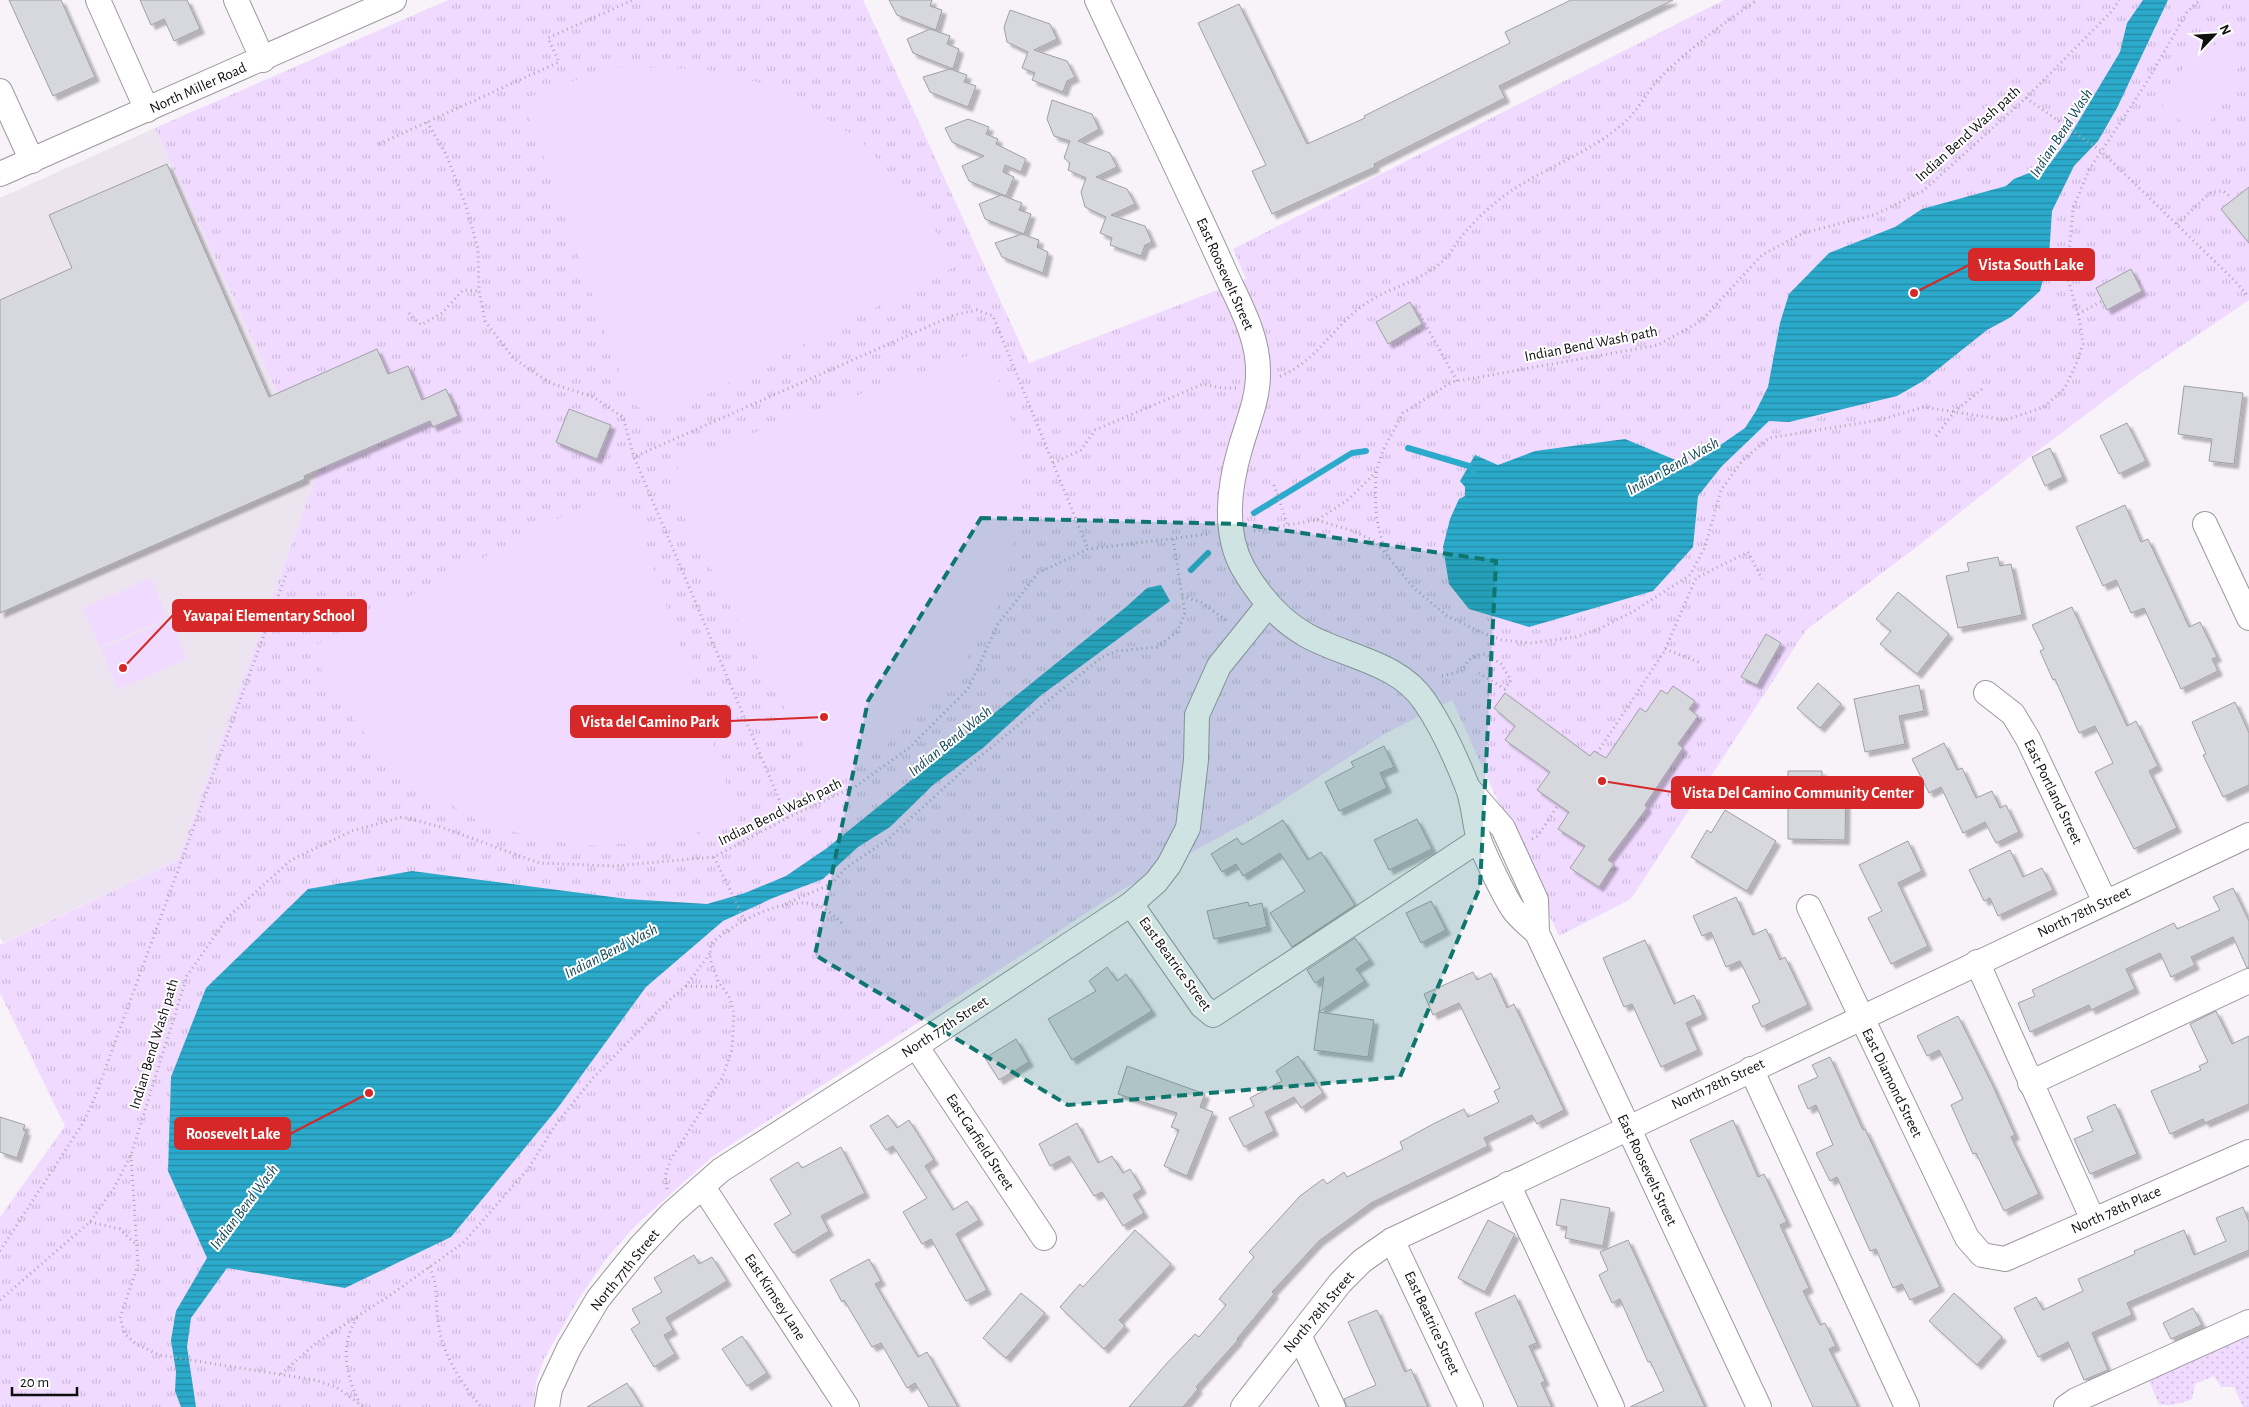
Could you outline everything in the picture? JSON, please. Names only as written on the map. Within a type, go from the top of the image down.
[{"type":"street","points":[[98,0],[147,110]]},
{"type":"street","points":[[236,0],[263,60]]},
{"type":"street","name":"East Roosevelt Street","points":[[1096,0],[1248,320],[1256,354],[1257,384],[1256,394],[1234,474],[1230,514],[1231,532],[1241,564],[1268,605],[1285,622],[1308,637],[1364,659],[1409,684],[1424,699],[1468,788],[1479,840],[1513,910],[1537,933],[1759,1407]]},
{"type":"street","name":"North Miller Road","points":[[0,174],[263,60],[382,3]]},
{"type":"street","points":[[0,90],[32,161]]},
{"type":"street","points":[[2205,524],[2249,618]]},
{"type":"street","name":"North 77th Street","points":[[548,1407],[550,1389],[569,1348],[598,1299],[646,1240],[671,1214],[721,1170],[916,1046],[1131,904],[1156,882],[1169,865],[1188,828],[1196,760],[1197,715],[1219,666],[1268,605]]},
{"type":"street","name":"East Portland Street","points":[[1986,694],[2013,714],[2028,739],[2105,902]]},
{"type":"street","name":"East Roosevelt Street","points":[[1468,788],[1503,828],[1536,900],[1537,933]]},
{"type":"street","name":"North 78th Street","points":[[1243,1407],[1340,1283],[1362,1261],[1392,1240],[1627,1127],[2249,835]]},
{"type":"street","name":"East Beatrice Street","points":[[1131,904],[1202,1006],[1213,1015],[1479,840]]},
{"type":"street","name":"East Diamond Street","points":[[1809,907],[1860,1018],[1967,1238],[1982,1255]]},
{"type":"street","points":[[1977,962],[2093,1220]]},
{"type":"street","points":[[2030,1083],[2249,981]]},
{"type":"street","name":"East Garfield Street","points":[[916,1046],[1044,1238]]},
{"type":"street","points":[[1751,1069],[1907,1407]]},
{"type":"street","name":"North 78th Place","points":[[1982,1255],[2005,1260],[2249,1152]]},
{"type":"street","points":[[1508,1184],[1612,1407]]},
{"type":"street","name":"East Kimsey Lane","points":[[703,1187],[847,1407]]},
{"type":"street","name":"East Beatrice Street","points":[[1392,1240],[1471,1407]]},
{"type":"street","points":[[2066,1407],[2076,1400],[2249,1322]]},
{"type":"street","points":[[1299,1335],[1333,1407]]},
{"type":"path","points":[[379,144],[559,62],[548,38],[633,0]]},
{"type":"path","points":[[1053,463],[1081,450],[1095,430],[1203,384],[1222,388],[1239,388],[1257,384],[1293,371],[1313,355],[1345,322],[1372,299],[1411,283],[1445,258],[1461,237],[1488,209],[1514,189],[1601,142],[1628,119],[1656,82],[1706,36],[1757,0]]},
{"type":"path","name":"Indian Bend Wash path","points":[[1248,532],[1317,520],[1349,499],[1376,472],[1383,450],[1403,413],[1452,382],[1658,345],[1701,321],[1762,255],[1803,234],[1874,215],[1923,191],[2026,98],[2112,11],[2119,0]]},
{"type":"path","points":[[1376,472],[1377,520],[1381,541],[1414,588],[1447,616],[1483,633],[1502,640],[1531,643],[1576,637],[1601,628],[1690,575],[1705,547],[1721,490],[1742,461],[1769,438],[1879,420],[1924,407],[2005,420],[2044,407],[2064,389],[2075,367],[2083,344],[2078,314],[2067,275],[2073,208],[2088,170],[2145,85],[2183,18],[2200,0]]},
{"type":"path","points":[[2026,98],[2101,151],[2249,297]]},
{"type":"path","points":[[427,122],[446,154],[466,206],[478,249],[479,291],[485,320],[513,358],[550,383],[593,396],[623,417],[634,457],[787,818]]},
{"type":"path","points":[[2177,224],[2211,192],[2223,191],[2231,197]]},
{"type":"path","points":[[409,313],[421,325],[442,313],[464,290],[479,291]]},
{"type":"path","points":[[2078,314],[2102,301]]},
{"type":"path","points":[[634,457],[954,315],[977,310],[993,316],[1088,549]]},
{"type":"path","points":[[1416,314],[1419,313],[1458,381]]},
{"type":"path","points":[[1936,436],[1954,412],[1982,389]]},
{"type":"path","points":[[1274,485],[1288,526]]},
{"type":"path","points":[[1317,520],[1353,531],[1375,541],[1389,555]]},
{"type":"path","name":"Indian Bend Wash path","points":[[0,1300],[90,1222],[114,1188],[131,1155],[187,976],[228,917],[290,860],[352,832],[402,817],[441,827],[539,863],[613,866],[714,857],[787,818],[856,786],[909,748],[968,689],[998,624],[1038,573],[1088,549],[1218,533]]},
{"type":"path","points":[[664,1194],[667,1189],[665,1176],[671,1159],[722,1078],[732,1050],[734,1013],[730,998],[722,987],[710,959],[711,944],[723,932],[745,921],[831,884],[847,867],[887,840],[960,772],[1102,657],[1117,651],[1157,647],[1177,632],[1185,613],[1173,540]]},
{"type":"path","points":[[1597,753],[1665,649],[1696,578],[1748,552],[1762,578]]},
{"type":"path","points":[[0,1251],[83,1123],[95,1097],[163,906],[287,572]]},
{"type":"path","points":[[1182,596],[1200,602],[1231,624]]},
{"type":"path","points":[[1665,649],[1701,663]]},
{"type":"path","points":[[1442,676],[1463,671],[1465,664],[1471,658],[1486,654],[1501,664],[1511,680],[1505,689],[1479,673]]},
{"type":"path","points":[[1530,840],[1538,836],[1558,805]]},
{"type":"path","points":[[714,857],[745,921]]},
{"type":"path","points":[[785,904],[803,902],[824,908],[842,923]]},
{"type":"path","points":[[281,1374],[316,1343],[463,1243],[528,1169],[554,1127],[593,1078],[666,1002],[686,986],[711,952]]},
{"type":"path","points":[[686,986],[722,987]]},
{"type":"path","points":[[131,1155],[135,1244],[138,1265],[120,1318],[124,1334],[159,1355],[315,1380],[336,1387],[362,1406]]},
{"type":"path","points":[[90,1222],[120,1229],[135,1244]]},
{"type":"path","points":[[429,1267],[436,1284],[438,1320],[443,1343],[453,1368],[481,1407]]},
{"type":"path","points":[[358,1316],[350,1329],[346,1347],[346,1366],[352,1387],[362,1406]]},
{"type":"highlighted area","points":[[981,518],[1240,524],[1496,561],[1480,887],[1400,1077],[1068,1105],[815,955],[868,701]]},
{"type":"shaded area","points":[[155,128],[316,476],[178,860],[3,943],[0,937],[0,198]]},
{"type":"green space","points":[[448,0],[863,0],[1029,363],[1246,279],[1233,249],[1724,0],[2249,0],[2249,300],[2137,376],[1806,630],[1631,899],[1559,936],[1452,700],[1384,734],[1262,814],[1120,891],[712,1157],[636,1225],[606,1259],[578,1300],[544,1359],[536,1382],[534,1407],[0,1407],[0,1217],[65,1126],[0,993],[0,945],[178,860],[316,476],[155,128]]},
{"type":"green space","points":[[2199,37],[2242,60],[2204,133],[2161,110]]},
{"type":"green space","points":[[620,67],[704,69],[777,87],[859,139],[918,205],[958,265],[659,419],[630,402],[523,99]]},
{"type":"green space","points":[[989,348],[1018,441],[1018,526],[1002,599],[953,682],[889,743],[822,780],[668,487],[684,458]]},
{"type":"green space","points":[[600,497],[632,505],[739,820],[669,841],[581,846],[487,826],[422,787],[360,729],[308,649]]},
{"type":"green space","points":[[151,578],[168,618],[100,647],[83,608]]},
{"type":"green space","points":[[170,620],[187,659],[118,689],[101,649]]},
{"type":"green space","points":[[2249,1332],[2249,1407],[2243,1407],[2234,1387],[2221,1387],[2214,1376],[2195,1384],[2192,1399],[2171,1405],[2159,1404],[2147,1377]]},
{"type":"water","points":[[2143,0],[2168,0],[2117,108],[2098,141],[2074,166],[2052,211],[2049,256],[2040,291],[2011,317],[1987,330],[1923,381],[1897,396],[1789,422],[1769,421],[1722,466],[1698,496],[1693,547],[1653,591],[1529,627],[1469,609],[1449,584],[1443,547],[1450,519],[1459,499],[1465,496],[1465,487],[1460,481],[1475,455],[1498,465],[1535,451],[1625,439],[1690,466],[1745,428],[1756,411],[1768,387],[1780,323],[1789,294],[1829,253],[1895,227],[1922,209],[2006,186],[2014,179],[2049,165],[2068,139],[2120,52],[2127,23]]},
{"type":"water","points":[[1161,585],[1170,601],[1040,696],[983,748],[933,785],[890,827],[858,847],[823,879],[773,898],[723,921],[646,987],[557,1109],[451,1237],[345,1288],[227,1268],[191,1318],[187,1347],[196,1407],[181,1407],[175,1391],[176,1372],[171,1340],[176,1311],[207,1258],[168,1171],[171,1077],[206,988],[308,889],[412,871],[627,899],[707,904],[745,893],[786,876],[827,848],[1126,607],[1147,588]]},
{"type":"building","points":[[9,0],[61,0],[95,77],[53,96]]},
{"type":"building","points":[[140,0],[187,0],[200,29],[174,41],[164,19],[151,25]]},
{"type":"building","points":[[889,0],[932,0],[930,6],[942,10],[936,30],[897,15]]},
{"type":"building","points":[[1571,0],[1673,0],[1499,86],[1505,98],[1374,164],[1375,167],[1272,214],[1252,171],[1266,165],[1198,23],[1239,4],[1307,144],[1365,118],[1364,116],[1510,43],[1505,32]]},
{"type":"building","points":[[1010,10],[1050,24],[1057,39],[1034,50],[1067,61],[1075,77],[1067,81],[1063,92],[1032,80],[1035,73],[1022,68],[1028,52],[1007,42],[1004,27]]},
{"type":"building","points":[[930,29],[950,36],[947,44],[959,49],[953,69],[913,53],[907,39]]},
{"type":"building","points":[[950,69],[967,75],[964,82],[976,86],[968,107],[930,92],[923,77]]},
{"type":"building","points":[[1052,100],[1092,114],[1099,129],[1078,141],[1110,153],[1117,167],[1096,177],[1127,189],[1135,204],[1111,215],[1145,226],[1152,242],[1145,245],[1141,256],[1110,245],[1112,238],[1100,233],[1106,217],[1085,207],[1081,192],[1086,178],[1068,170],[1070,163],[1064,158],[1070,141],[1054,136],[1047,119]]},
{"type":"building","points":[[968,119],[989,127],[986,134],[998,139],[996,144],[1026,159],[1021,172],[1005,165],[1003,172],[1014,177],[1006,196],[969,181],[962,166],[984,156],[952,142],[945,128]]},
{"type":"building","points":[[167,164],[269,397],[377,349],[388,374],[408,366],[422,400],[446,389],[458,416],[433,427],[430,421],[304,476],[305,479],[0,613],[0,300],[72,268],[49,215]]},
{"type":"building","points":[[2249,187],[2249,243],[2221,209]]},
{"type":"building","points":[[1001,195],[1022,203],[1019,210],[1031,214],[1024,234],[985,219],[979,204]]},
{"type":"building","points":[[1022,234],[1039,240],[1037,247],[1048,252],[1043,273],[1002,257],[995,243]]},
{"type":"building","points":[[2131,269],[2142,291],[2107,310],[2096,288]]},
{"type":"building","points":[[1410,302],[1422,324],[1388,344],[1376,322]]},
{"type":"building","points":[[2184,386],[2243,393],[2234,464],[2209,461],[2212,439],[2178,434]]},
{"type":"building","points":[[569,409],[611,425],[597,459],[556,442]]},
{"type":"building","points":[[2127,423],[2146,461],[2119,474],[2100,436]]},
{"type":"building","points":[[2050,448],[2063,477],[2045,486],[2032,457]]},
{"type":"building","points":[[2125,505],[2141,542],[2148,539],[2189,627],[2200,622],[2217,657],[2212,659],[2218,671],[2181,689],[2144,608],[2131,613],[2116,580],[2103,586],[2076,527]]},
{"type":"building","points":[[1998,557],[2000,566],[2011,564],[2022,615],[1958,628],[1946,576],[1969,571],[1967,563]]},
{"type":"building","points":[[1898,592],[1949,634],[1917,674],[1880,644],[1891,631],[1876,619]]},
{"type":"building","points":[[2072,607],[2127,726],[2136,721],[2158,766],[2149,771],[2177,828],[2134,849],[2095,772],[2113,763],[2095,726],[2079,733],[2055,679],[2053,680],[2040,651],[2044,649],[2032,625]]},
{"type":"building","points":[[1766,634],[1781,643],[1757,685],[1741,677]]},
{"type":"building","points":[[1818,683],[1841,704],[1820,728],[1797,708]]},
{"type":"building","points":[[1919,685],[1924,711],[1899,716],[1905,744],[1865,752],[1854,699]]},
{"type":"building","points":[[1673,686],[1695,701],[1689,709],[1698,716],[1678,744],[1683,748],[1645,805],[1647,808],[1608,860],[1614,864],[1599,887],[1570,868],[1585,846],[1558,829],[1569,812],[1537,790],[1550,772],[1505,740],[1515,726],[1494,708],[1505,693],[1590,756],[1594,751],[1606,758],[1640,708],[1646,712],[1661,690],[1667,694]]},
{"type":"building","points":[[2235,702],[2249,733],[2249,785],[2223,797],[2203,755],[2206,754],[2192,722]]},
{"type":"building","points":[[1944,743],[1957,770],[1962,768],[1976,798],[1992,791],[2000,808],[2006,805],[2019,832],[1996,843],[1985,822],[1963,833],[1941,787],[1929,793],[1912,759]]},
{"type":"building","points":[[1384,746],[1394,767],[1380,773],[1387,788],[1339,811],[1325,782],[1354,767],[1351,762]]},
{"type":"building","points":[[1788,771],[1822,771],[1822,782],[1846,782],[1845,840],[1788,839]]},
{"type":"building","points":[[1725,810],[1776,841],[1747,891],[1691,857],[1707,830],[1711,833]]},
{"type":"building","points":[[1417,819],[1432,849],[1389,870],[1374,840]]},
{"type":"building","points":[[1283,820],[1308,860],[1321,852],[1355,905],[1292,947],[1270,913],[1305,891],[1280,853],[1243,876],[1236,864],[1222,872],[1211,854],[1237,838],[1242,845]]},
{"type":"building","points":[[1908,841],[1922,871],[1898,883],[1928,946],[1891,964],[1868,918],[1882,911],[1859,865]]},
{"type":"building","points":[[2010,850],[2023,877],[2042,868],[2053,890],[1998,916],[1990,898],[1984,901],[1969,870]]},
{"type":"building","points":[[2233,888],[2249,921],[2249,967],[2247,968],[2233,937],[2191,957],[2195,965],[2171,977],[2160,953],[2126,969],[2135,989],[2091,1010],[2089,1005],[2030,1032],[2018,1003],[2035,996],[2032,990],[2174,923],[2177,929],[2220,910],[2213,897]]},
{"type":"building","points":[[1736,897],[1753,935],[1766,929],[1780,960],[1785,957],[1808,1005],[1762,1027],[1752,1006],[1760,1002],[1740,961],[1726,967],[1711,932],[1702,936],[1693,916]]},
{"type":"building","points":[[1431,901],[1446,930],[1421,943],[1406,913]]},
{"type":"building","points":[[1248,902],[1249,906],[1262,903],[1267,927],[1214,939],[1207,911]]},
{"type":"building","points":[[1355,938],[1370,960],[1356,969],[1365,981],[1319,1012],[1324,977],[1315,983],[1307,970]]},
{"type":"building","points":[[1645,940],[1674,1004],[1694,995],[1703,1015],[1686,1023],[1698,1050],[1661,1067],[1632,1004],[1624,1007],[1603,958]]},
{"type":"building","points":[[1107,967],[1117,981],[1126,974],[1152,1011],[1072,1060],[1048,1019],[1096,991],[1089,981]]},
{"type":"building","points":[[1473,972],[1477,980],[1491,973],[1507,1008],[1514,1004],[1564,1110],[1537,1124],[1532,1115],[1484,1138],[1488,1146],[1371,1203],[1319,1241],[1272,1292],[1274,1294],[1238,1340],[1196,1387],[1198,1389],[1183,1407],[1129,1407],[1167,1363],[1195,1334],[1199,1337],[1226,1305],[1219,1299],[1254,1257],[1249,1252],[1300,1196],[1323,1179],[1327,1184],[1344,1172],[1347,1177],[1403,1149],[1400,1142],[1464,1109],[1468,1117],[1499,1102],[1494,1091],[1500,1088],[1459,1003],[1433,1015],[1424,994]]},
{"type":"building","points":[[2216,1011],[2232,1044],[2249,1036],[2249,1104],[2205,1123],[2203,1119],[2170,1134],[2151,1091],[2201,1070],[2199,1066],[2208,1062],[2190,1024]]},
{"type":"building","points":[[1319,1012],[1374,1020],[1368,1057],[1314,1050]]},
{"type":"building","points":[[1958,1016],[1993,1086],[2015,1135],[2011,1137],[2039,1194],[2004,1211],[1976,1153],[1973,1154],[1951,1105],[1963,1099],[1939,1050],[1927,1056],[1917,1036]]},
{"type":"building","points":[[1016,1039],[1029,1062],[999,1080],[985,1058]]},
{"type":"building","points":[[1298,1056],[1323,1093],[1301,1108],[1294,1097],[1265,1112],[1274,1131],[1244,1147],[1229,1118],[1254,1106],[1250,1098],[1282,1081],[1276,1071]]},
{"type":"building","points":[[1830,1057],[1863,1130],[1865,1129],[1940,1287],[1910,1300],[1902,1284],[1893,1288],[1876,1249],[1870,1251],[1837,1177],[1830,1181],[1816,1153],[1833,1145],[1816,1105],[1808,1109],[1798,1086],[1818,1077],[1812,1065]]},
{"type":"building","points":[[1127,1066],[1205,1094],[1200,1107],[1213,1112],[1187,1176],[1164,1166],[1179,1130],[1171,1127],[1177,1113],[1118,1094]]},
{"type":"building","points":[[2115,1104],[2137,1154],[2090,1174],[2074,1139],[2093,1131],[2087,1117]]},
{"type":"building","points":[[888,1115],[897,1128],[909,1120],[934,1160],[925,1166],[953,1210],[967,1201],[979,1220],[956,1234],[987,1290],[966,1301],[931,1239],[922,1244],[903,1212],[927,1198],[893,1146],[886,1150],[870,1126]]},
{"type":"building","points":[[0,1117],[25,1125],[23,1130],[26,1131],[17,1158],[0,1152]]},
{"type":"building","points":[[1733,1120],[1758,1177],[1764,1174],[1787,1222],[1780,1225],[1809,1288],[1803,1291],[1820,1325],[1825,1323],[1836,1346],[1829,1349],[1858,1407],[1813,1407],[1690,1140]]},
{"type":"building","points":[[1077,1123],[1098,1163],[1112,1156],[1123,1173],[1130,1169],[1142,1189],[1133,1195],[1144,1213],[1123,1226],[1102,1192],[1094,1196],[1069,1156],[1050,1166],[1039,1144]]},
{"type":"building","points":[[841,1147],[865,1193],[821,1216],[829,1231],[793,1253],[774,1224],[791,1214],[770,1179],[798,1162],[802,1168]]},
{"type":"building","points":[[1561,1199],[1610,1208],[1603,1246],[1565,1238],[1567,1227],[1556,1225]]},
{"type":"building","points":[[2243,1207],[2249,1222],[2249,1250],[2127,1303],[2132,1315],[2092,1333],[2108,1370],[2084,1380],[2068,1342],[2038,1357],[2014,1308],[2036,1297],[2043,1310],[2083,1291],[2078,1279],[2135,1254],[2134,1251],[2184,1230],[2194,1255],[2226,1241],[2216,1218]]},
{"type":"building","points":[[1488,1220],[1515,1234],[1485,1292],[1458,1278]]},
{"type":"building","points":[[1135,1230],[1171,1264],[1119,1320],[1125,1326],[1104,1349],[1060,1307],[1080,1284],[1083,1287]]},
{"type":"building","points":[[1628,1240],[1705,1407],[1630,1407],[1664,1391],[1650,1361],[1648,1362],[1620,1299],[1612,1303],[1599,1275],[1608,1270],[1600,1252]]},
{"type":"building","points":[[694,1255],[699,1264],[712,1257],[727,1281],[666,1318],[673,1330],[664,1335],[675,1354],[654,1367],[631,1329],[640,1323],[632,1309],[662,1292],[654,1278]]},
{"type":"building","points":[[869,1259],[881,1281],[875,1284],[918,1357],[927,1352],[958,1407],[929,1407],[915,1383],[907,1388],[881,1343],[872,1347],[844,1300],[842,1302],[830,1280]]},
{"type":"building","points":[[1021,1293],[1045,1313],[1006,1358],[983,1338]]},
{"type":"building","points":[[1954,1293],[2002,1337],[1977,1365],[1929,1321]]},
{"type":"building","points":[[1515,1295],[1537,1343],[1529,1346],[1545,1381],[1541,1383],[1552,1407],[1518,1407],[1475,1313]]},
{"type":"building","points":[[2193,1308],[2202,1325],[2171,1339],[2163,1323]]},
{"type":"building","points":[[1377,1310],[1405,1372],[1411,1369],[1428,1407],[1347,1407],[1344,1399],[1376,1385],[1348,1322]]},
{"type":"building","points":[[742,1336],[767,1373],[747,1386],[722,1349]]},
{"type":"building","points":[[627,1383],[642,1407],[587,1407]]},
{"type":"waterway","name":"Indian Bend Wash","points":[[1408,448],[1469,466],[1473,471]]},
{"type":"waterway","name":"Indian Bend Wash","points":[[1254,513],[1352,453],[1366,451]]},
{"type":"waterway","name":"Indian Bend Wash","points":[[1191,570],[1208,553]]},
{"type":"place","name":"Vista South Lake","points":[[1914,293]]},
{"type":"place","name":"Yavapai Elementary School","points":[[123,668]]},
{"type":"place","name":"Vista del Camino Park","points":[[824,717]]},
{"type":"place","name":"Vista Del Camino Community Center","points":[[1602,781]]},
{"type":"place","name":"Roosevelt Lake","points":[[369,1093]]}]
